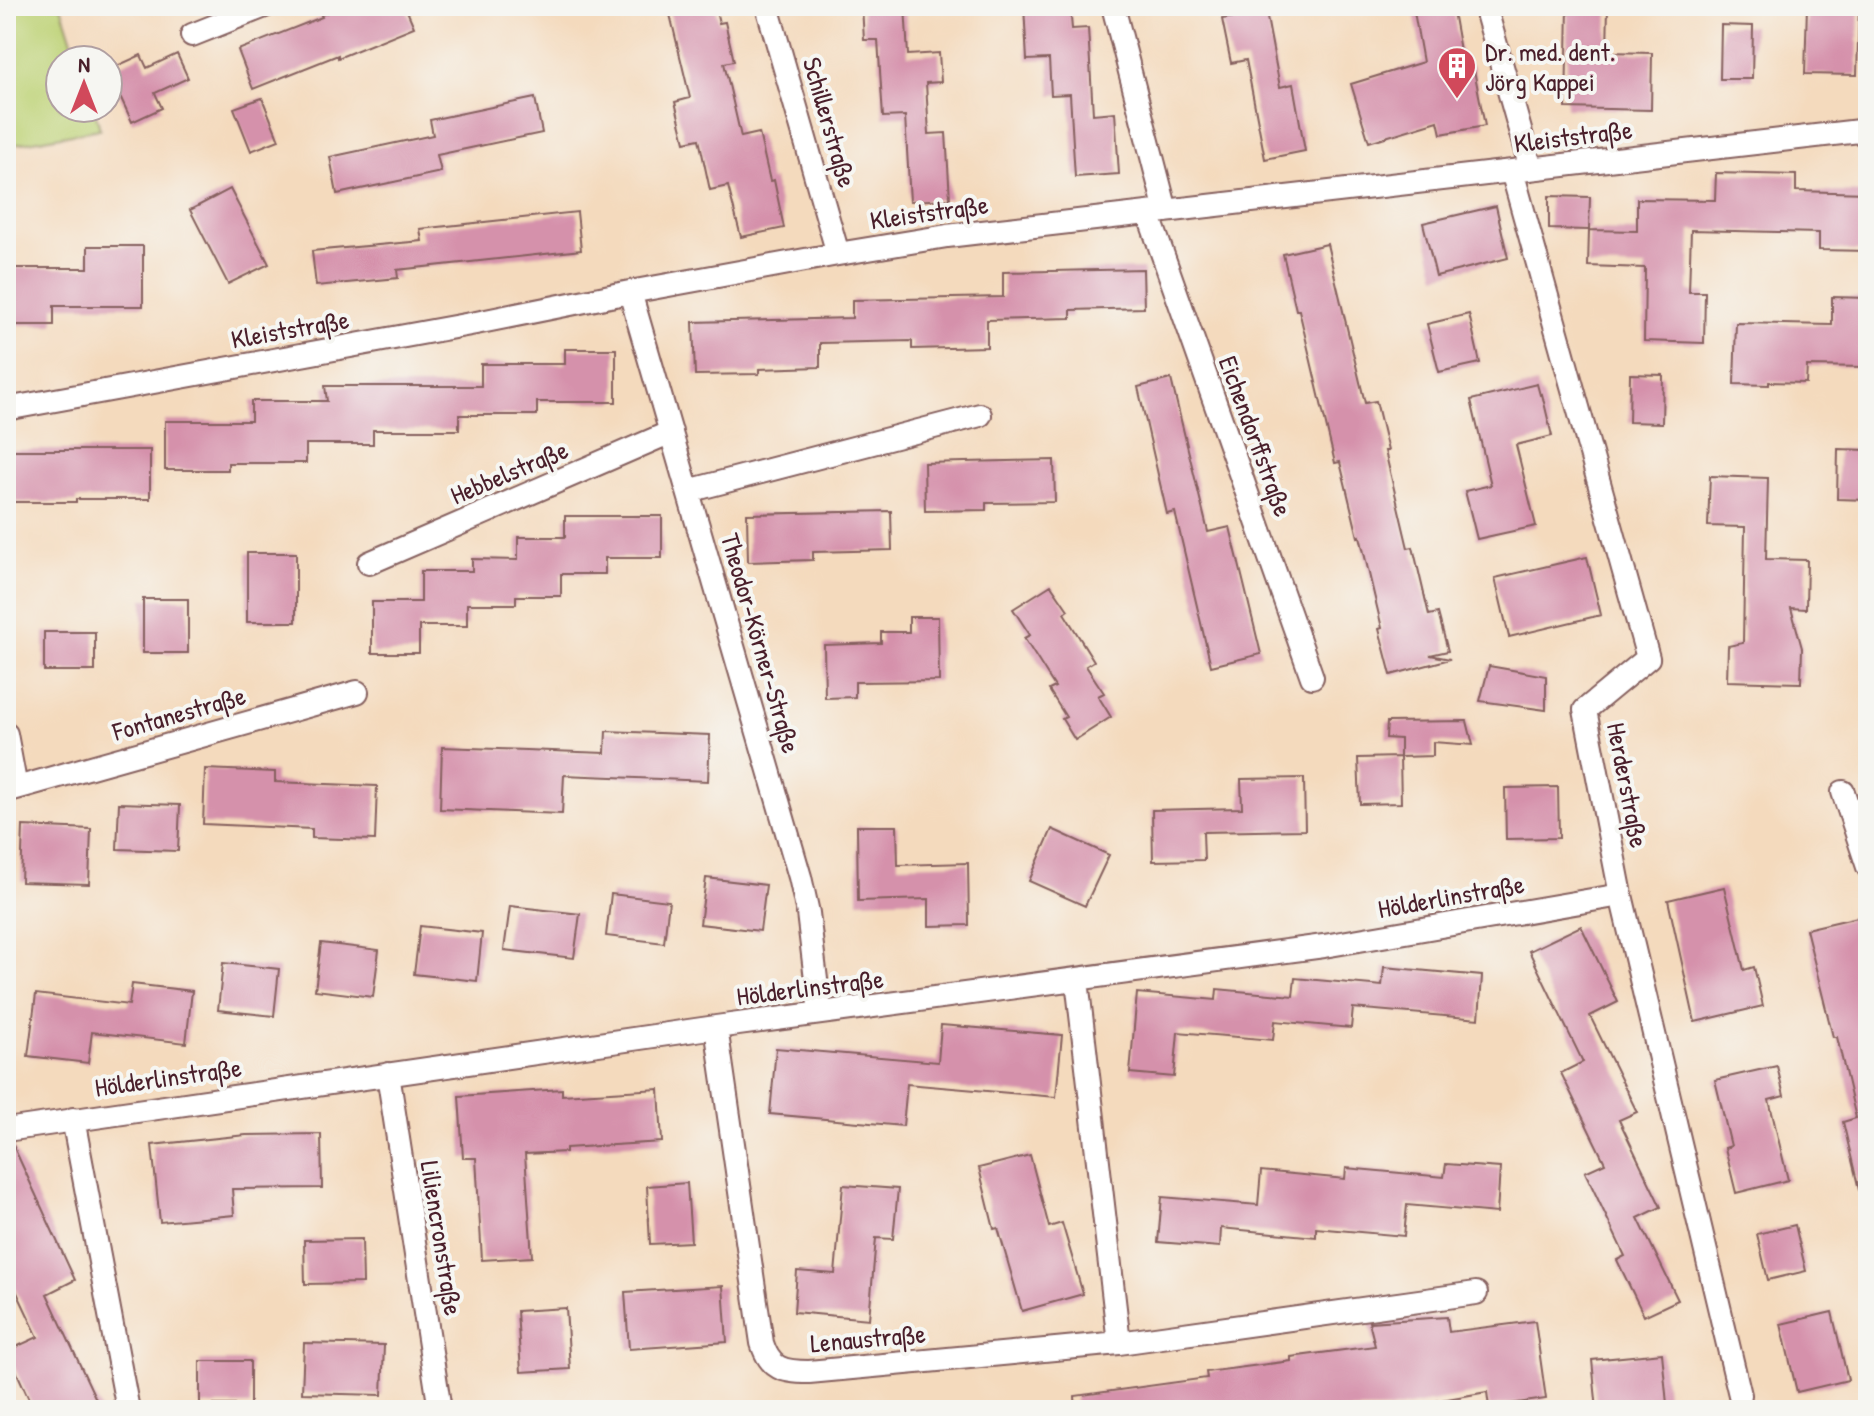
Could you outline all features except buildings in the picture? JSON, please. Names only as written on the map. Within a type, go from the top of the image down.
[{"type":"street","points":[[192,35],[265,6]]},
{"type":"street","name":"Schillerstraße","points":[[767,6],[838,254]]},
{"type":"street","name":"Eichendorffstraße","points":[[1113,6],[1157,212],[1312,677]]},
{"type":"street","name":"Herderstraße","points":[[1485,6],[1521,170],[1648,658],[1585,710],[1621,895],[1740,1395]]},
{"type":"street","name":"Kleiststraße","points":[[6,409],[947,236],[1868,130]]},
{"type":"street","name":"Theodor-Körner-Straße","points":[[630,292],[800,877],[808,913],[820,1013]]},
{"type":"street","points":[[688,491],[980,415]]},
{"type":"street","name":"Hebbelstraße","points":[[369,563],[671,432]]},
{"type":"street","name":"Fontanestraße","points":[[6,734],[11,790],[357,692]]},
{"type":"street","points":[[1843,792],[1868,867]]},
{"type":"street","name":"Hölderlinstraße","points":[[6,1130],[716,1027],[1324,946],[1621,895]]},
{"type":"street","points":[[1077,980],[1119,1343]]},
{"type":"street","name":"Lenaustraße","points":[[716,1027],[762,1343],[772,1364],[782,1369],[809,1372],[1119,1343],[1476,1293]]},
{"type":"street","name":"Liliencronstraße","points":[[388,1074],[440,1410]]},
{"type":"street","points":[[73,1119],[128,1410]]},
{"type":"green space","points":[[6,6],[61,6],[73,44],[44,44],[44,124],[99,124],[100,129],[6,146]]},
{"type":"place","name":"Dr. med. dent. Jörg Kappei","points":[[1457,100]]}]
